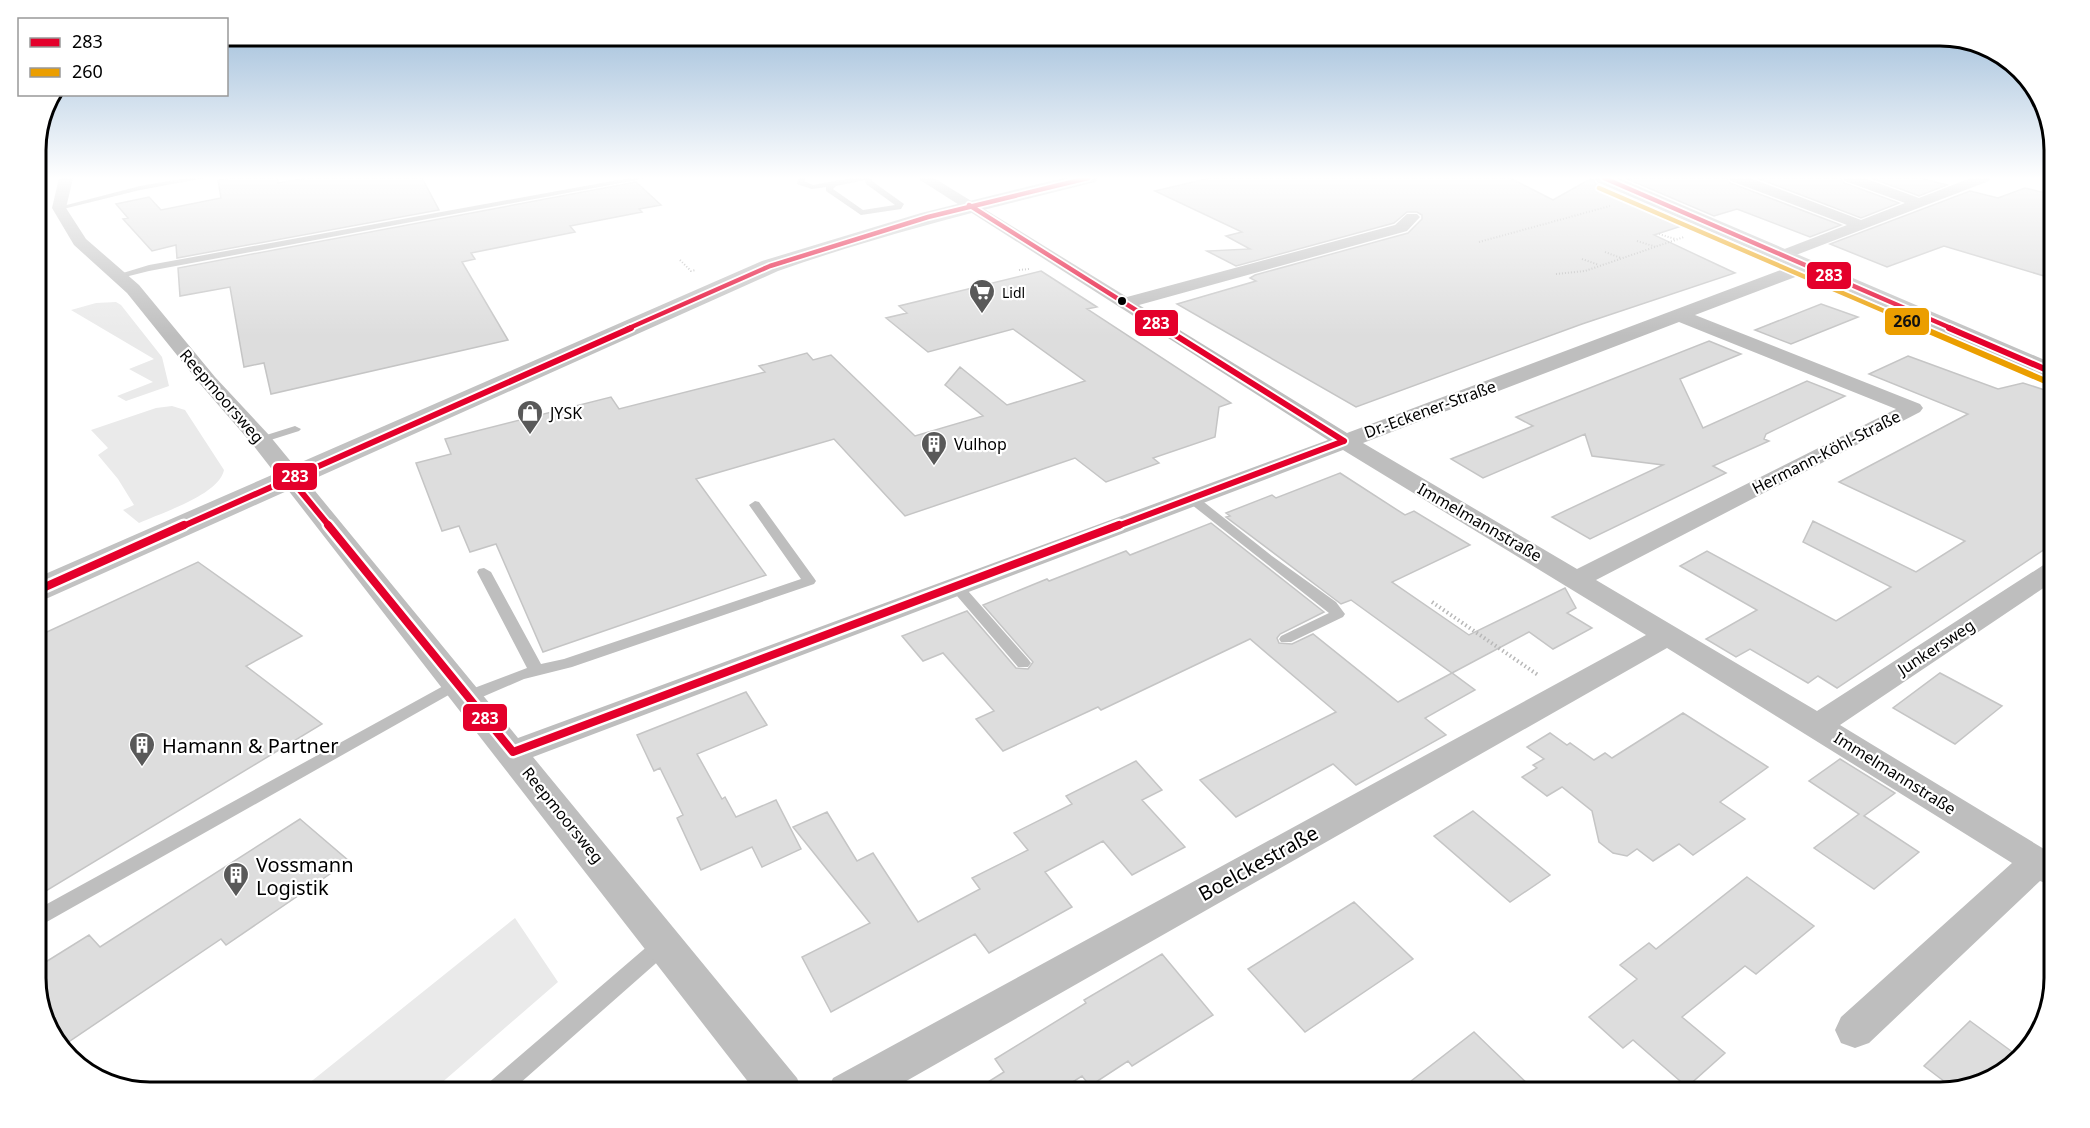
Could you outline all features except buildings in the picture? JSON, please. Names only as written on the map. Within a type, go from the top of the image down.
[{"type":"main road","points":[[47,586],[770,266],[876,231]]},
{"type":"main road","points":[[1726,231],[2043,368]]},
{"type":"street","name":"Reepmoorsweg","points":[[73,231],[80,242],[133,289],[208,381],[261,440],[513,752],[774,1082]]},
{"type":"street","name":"Immelmannstraße","points":[[1009,231],[1344,441],[1578,579],[2044,866]]},
{"type":"street","points":[[1125,303],[1391,231]]},
{"type":"street","points":[[1783,255],[1846,231]]},
{"type":"street","name":"Dr.-Eckener-Straße","points":[[513,752],[1808,266]]},
{"type":"street","name":"Hermann-Köhl-Straße","points":[[1578,579],[1913,408],[1678,315]]},
{"type":"street","name":"Junkersweg","points":[[1817,725],[2044,576]]},
{"type":"street","name":"Boelckestraße","points":[[866,1082],[1668,635]]},
{"type":"street","name":"Immelmannstraße","points":[[1855,1030],[2044,869]]},
{"type":"lane","points":[[117,276],[354,231]]},
{"type":"lane","points":[[261,440],[295,429]]},
{"type":"lane","points":[[1191,498],[1267,559],[1331,605],[1338,614],[1286,639]]},
{"type":"lane","points":[[47,914],[461,690],[567,663],[809,581],[756,505]]},
{"type":"lane","points":[[484,572],[536,670]]},
{"type":"lane","points":[[956,586],[1023,663]]},
{"type":"lane","points":[[505,1082],[665,943]]},
{"type":"path","points":[[1479,242],[1521,231]]},
{"type":"path","points":[[1556,274],[1585,271],[1710,231]]},
{"type":"path","points":[[1659,234],[1676,240]]},
{"type":"path","points":[[1637,241],[1656,247]]},
{"type":"path","points":[[1605,252],[1622,258]]},
{"type":"path","points":[[1582,260],[1600,266]]},
{"type":"path","points":[[1432,602],[1565,693]]},
{"type":"shaded area","points":[[116,302],[121,305],[162,357],[169,386],[126,401],[117,396],[153,382],[129,369],[154,359],[71,310],[96,303]]},
{"type":"shaded area","points":[[172,406],[185,410],[224,470],[220,479],[201,495],[139,523],[123,510],[134,505],[118,479],[98,455],[108,448],[91,430],[156,408]]},
{"type":"shaded area","points":[[515,918],[558,982],[443,1082],[310,1082]]},
{"type":"transit line","name":"283","points":[[47,586],[770,266],[884,231]]},
{"type":"transit line","name":"283","points":[[1010,231],[1344,441]]},
{"type":"transit line","name":"260","points":[[1698,231],[2043,380]]},
{"type":"transit line","name":"283","points":[[1725,231],[2043,368]]},
{"type":"transit line","name":"283","points":[[289,477],[513,752],[1344,441]]},
{"type":"place","name":"Lidl","points":[[982,315]]},
{"type":"place","name":"JYSK","points":[[530,436]]},
{"type":"place","name":"Vulhop","points":[[934,467]]},
{"type":"place","name":"Hamann & Partner","points":[[142,768]]},
{"type":"place","name":"Vossmann Logistik","points":[[236,898]]}]
